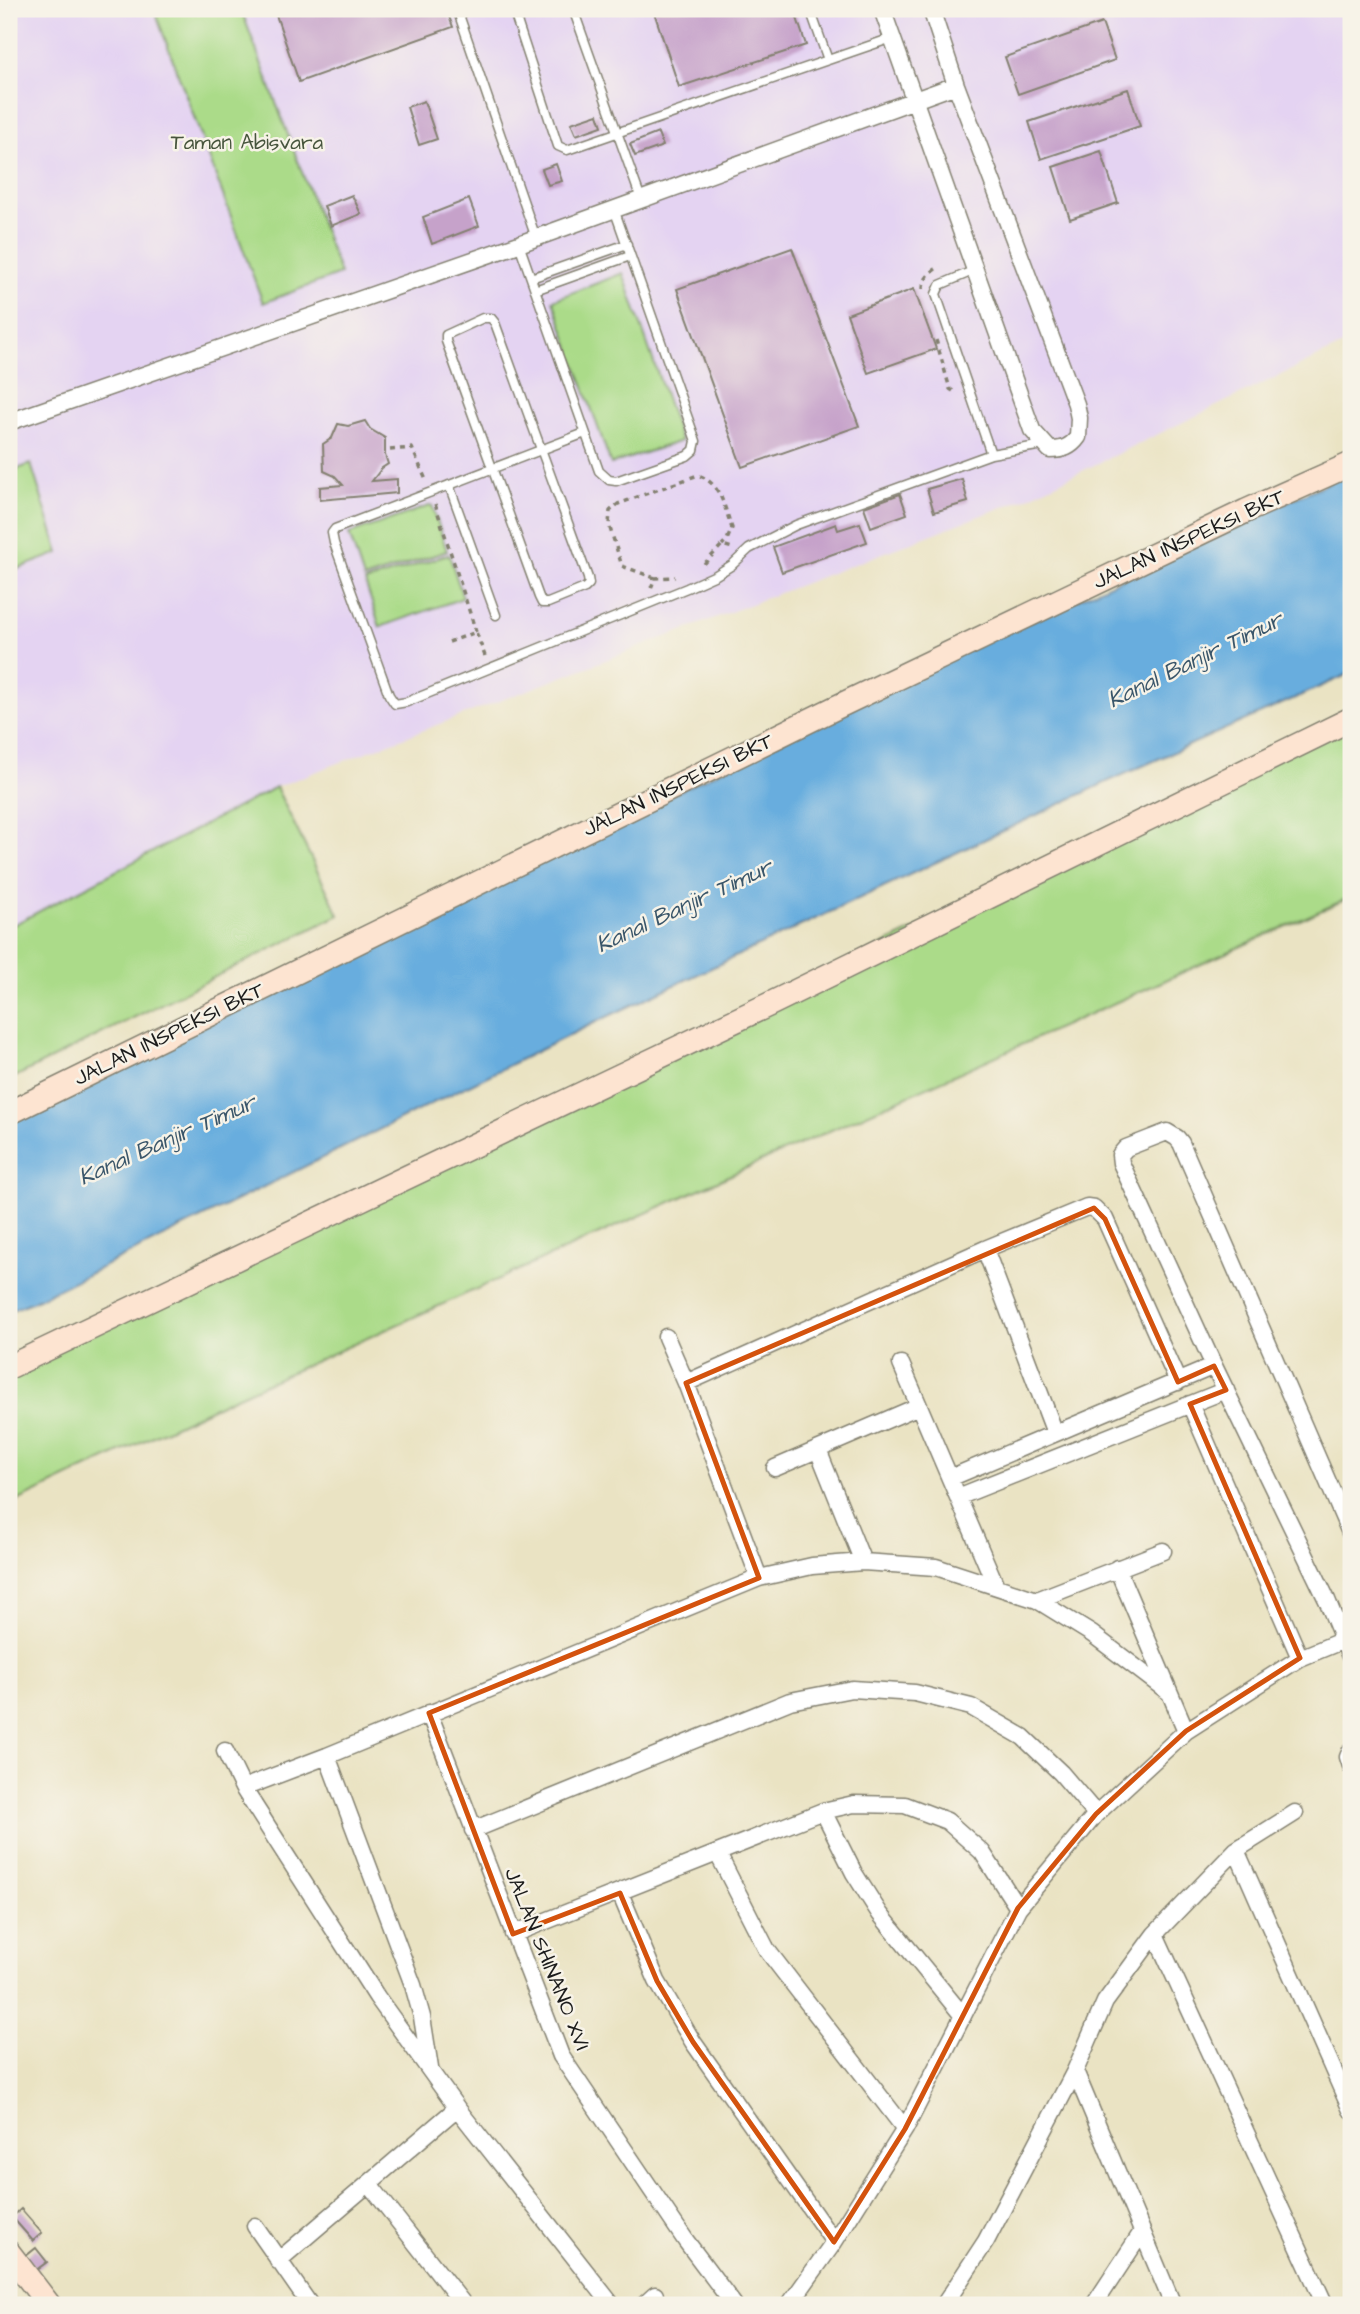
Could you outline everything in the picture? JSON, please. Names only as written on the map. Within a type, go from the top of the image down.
[{"type":"street","points":[[882,9],[1032,430],[1043,445],[1050,450],[1060,450],[1074,443],[1079,431],[1076,404],[956,85],[931,9]]},
{"type":"street","points":[[9,422],[536,238],[956,85]]},
{"type":"street","name":"JALAN INSPEKSI BKT","points":[[9,1113],[837,707],[1233,517],[1351,464]]},
{"type":"street","points":[[9,1367],[744,1017],[1351,719]]},
{"type":"street","points":[[1351,1535],[1181,1143],[1172,1134],[1162,1133],[1126,1148],[1120,1159],[1214,1366],[1347,1638],[1351,1659]]},
{"type":"street","points":[[686,1383],[985,1249],[1080,1209],[1094,1208],[1105,1219],[1171,1385],[1174,1411]]},
{"type":"street","points":[[985,1249],[1055,1433]]},
{"type":"street","points":[[666,1337],[759,1578]]},
{"type":"street","points":[[901,1364],[996,1586]]},
{"type":"street","points":[[950,1478],[1214,1366]]},
{"type":"street","points":[[958,1497],[1226,1390]]},
{"type":"street","points":[[1190,1404],[1300,1658]]},
{"type":"street","points":[[775,1468],[919,1406]]},
{"type":"street","points":[[818,1450],[863,1562]]},
{"type":"street","points":[[1037,1600],[1163,1551]]},
{"type":"street","points":[[243,1788],[759,1578],[812,1566],[863,1562],[936,1567],[1037,1600],[1092,1634],[1167,1691]]},
{"type":"street","points":[[1117,1568],[1186,1731]]},
{"type":"street","points":[[789,2305],[834,2242],[905,2129],[1018,1908],[1096,1814],[1186,1731],[1300,1658],[1347,1638]]},
{"type":"street","points":[[473,1830],[790,1701],[852,1689],[915,1693],[971,1707],[1023,1737],[1061,1773],[1096,1814]]},
{"type":"street","name":"JALAN SHINANO XVI","points":[[429,1713],[561,2056],[686,2241],[734,2305]]},
{"type":"street","points":[[225,1751],[243,1788],[377,1997],[457,2108],[612,2305]]},
{"type":"street","points":[[1351,1751],[1348,1757],[1351,1766]]},
{"type":"street","points":[[327,1756],[413,1985],[422,2017],[430,2070]]},
{"type":"street","points":[[513,1934],[823,1811],[854,1804],[905,1805],[947,1821],[982,1853],[1018,1908]]},
{"type":"street","points":[[823,1811],[854,1873],[880,1914],[962,2016]]},
{"type":"street","points":[[944,2305],[986,2241],[1075,2071],[1105,2002],[1155,1934],[1236,1850],[1295,1814]]},
{"type":"street","points":[[1236,1850],[1351,2110]]},
{"type":"street","points":[[718,1854],[767,1951],[905,2129]]},
{"type":"street","points":[[620,1893],[657,1981],[693,2042],[834,2242]]},
{"type":"street","points":[[1155,1934],[1325,2305]]},
{"type":"street","points":[[1075,2071],[1173,2305]]},
{"type":"street","points":[[278,2261],[457,2108]]},
{"type":"street","points":[[370,2185],[464,2305]]},
{"type":"street","points":[[255,2226],[310,2305]]},
{"type":"street","points":[[1094,2305],[1142,2232]]},
{"type":"street","points":[[9,2253],[49,2305]]},
{"type":"lane","points":[[457,9],[536,238]]},
{"type":"lane","points":[[513,9],[558,146],[572,150],[892,38]]},
{"type":"lane","points":[[573,9],[641,199]]},
{"type":"lane","points":[[810,9],[828,60]]},
{"type":"lane","points":[[519,244],[599,471],[609,480],[616,481],[687,456],[694,450],[696,441],[614,209]]},
{"type":"lane","points":[[531,278],[627,244]]},
{"type":"lane","points":[[535,290],[631,256]]},
{"type":"lane","points":[[976,269],[940,285],[936,295],[991,454]]},
{"type":"lane","points":[[484,318],[491,318],[495,323],[542,450],[589,584],[585,589],[548,603],[542,603],[539,597],[446,341],[446,335],[451,331],[484,318]]},
{"type":"lane","points":[[585,433],[340,525],[332,533],[389,695],[395,704],[407,702],[697,584],[732,565],[749,549],[796,525],[991,454],[1043,445]]},
{"type":"lane","points":[[449,485],[496,615]]},
{"type":"path","points":[[922,292],[923,282],[940,266]]},
{"type":"path","points":[[936,331],[936,345],[950,388],[962,400]]},
{"type":"path","points":[[390,450],[412,448],[430,491],[486,657]]},
{"type":"path","points":[[677,576],[654,579],[622,566],[609,525],[610,511],[618,504],[698,475],[706,478],[717,488],[732,528],[727,540],[699,568]]},
{"type":"path","points":[[722,545],[734,548],[737,546]]},
{"type":"path","points":[[649,590],[654,579]]},
{"type":"path","points":[[449,642],[476,632]]},
{"type":"highlighted area","points":[[1094,1208],[1105,1219],[1178,1382],[1214,1366],[1226,1390],[1190,1404],[1300,1658],[1186,1731],[1096,1814],[1018,1908],[905,2129],[834,2242],[693,2042],[657,1981],[620,1893],[513,1934],[429,1713],[759,1578],[686,1383]]},
{"type":"shaded area","points":[[9,9],[1351,9],[1351,341],[1026,498],[276,787],[9,927]]},
{"type":"green space","name":"Taman Abisvara","points":[[154,9],[241,9],[340,274],[263,303]]},
{"type":"green space","points":[[623,273],[681,441],[611,464],[553,300]]},
{"type":"green space","points":[[31,464],[59,553],[9,572],[9,472]]},
{"type":"green space","points":[[432,505],[447,551],[364,579],[349,534]]},
{"type":"green space","points":[[449,554],[463,598],[380,627],[365,582]]},
{"type":"green space","points":[[1351,719],[1351,897],[229,1400],[9,1505],[9,1366]]},
{"type":"green space","points":[[276,787],[339,915],[9,1080],[9,927]]},
{"type":"water","name":"Kanal Banjir Timur","points":[[1351,472],[1351,673],[1109,781],[596,1022],[9,1311],[9,1121],[917,674]]},
{"type":"building","points":[[274,9],[446,9],[453,27],[299,82]]},
{"type":"building","points":[[653,9],[794,9],[806,45],[679,87]]},
{"type":"building","points":[[1102,23],[1115,60],[1018,94],[1005,57]]},
{"type":"building","points":[[1128,89],[1140,126],[1041,159],[1029,122]]},
{"type":"building","points":[[424,101],[437,139],[419,145],[407,107]]},
{"type":"building","points":[[598,114],[602,126],[576,135],[571,123]]},
{"type":"building","points":[[658,133],[663,146],[635,156],[630,144]]},
{"type":"building","points":[[1101,151],[1118,203],[1070,219],[1053,167]]},
{"type":"building","points":[[556,164],[562,181],[548,185],[542,169]]},
{"type":"building","points":[[352,195],[361,214],[331,226],[324,206]]},
{"type":"building","points":[[469,199],[479,226],[432,244],[423,217]]},
{"type":"building","points":[[792,248],[859,426],[742,467],[677,289]]},
{"type":"building","points":[[914,289],[936,349],[868,373],[847,314]]},
{"type":"building","points":[[365,421],[370,429],[385,438],[388,464],[372,481],[397,479],[397,493],[320,500],[320,487],[343,485],[335,476],[324,471],[323,444],[332,438],[338,424],[348,426]]},
{"type":"building","points":[[962,479],[968,502],[934,512],[927,489]]},
{"type":"building","points":[[900,494],[907,514],[871,527],[864,507]]},
{"type":"building","points":[[860,523],[867,542],[782,572],[773,547],[836,524],[838,530]]},
{"type":"building","points":[[21,2209],[42,2233],[33,2241],[12,2217]]},
{"type":"building","points":[[36,2248],[47,2262],[36,2270],[26,2256]]}]
